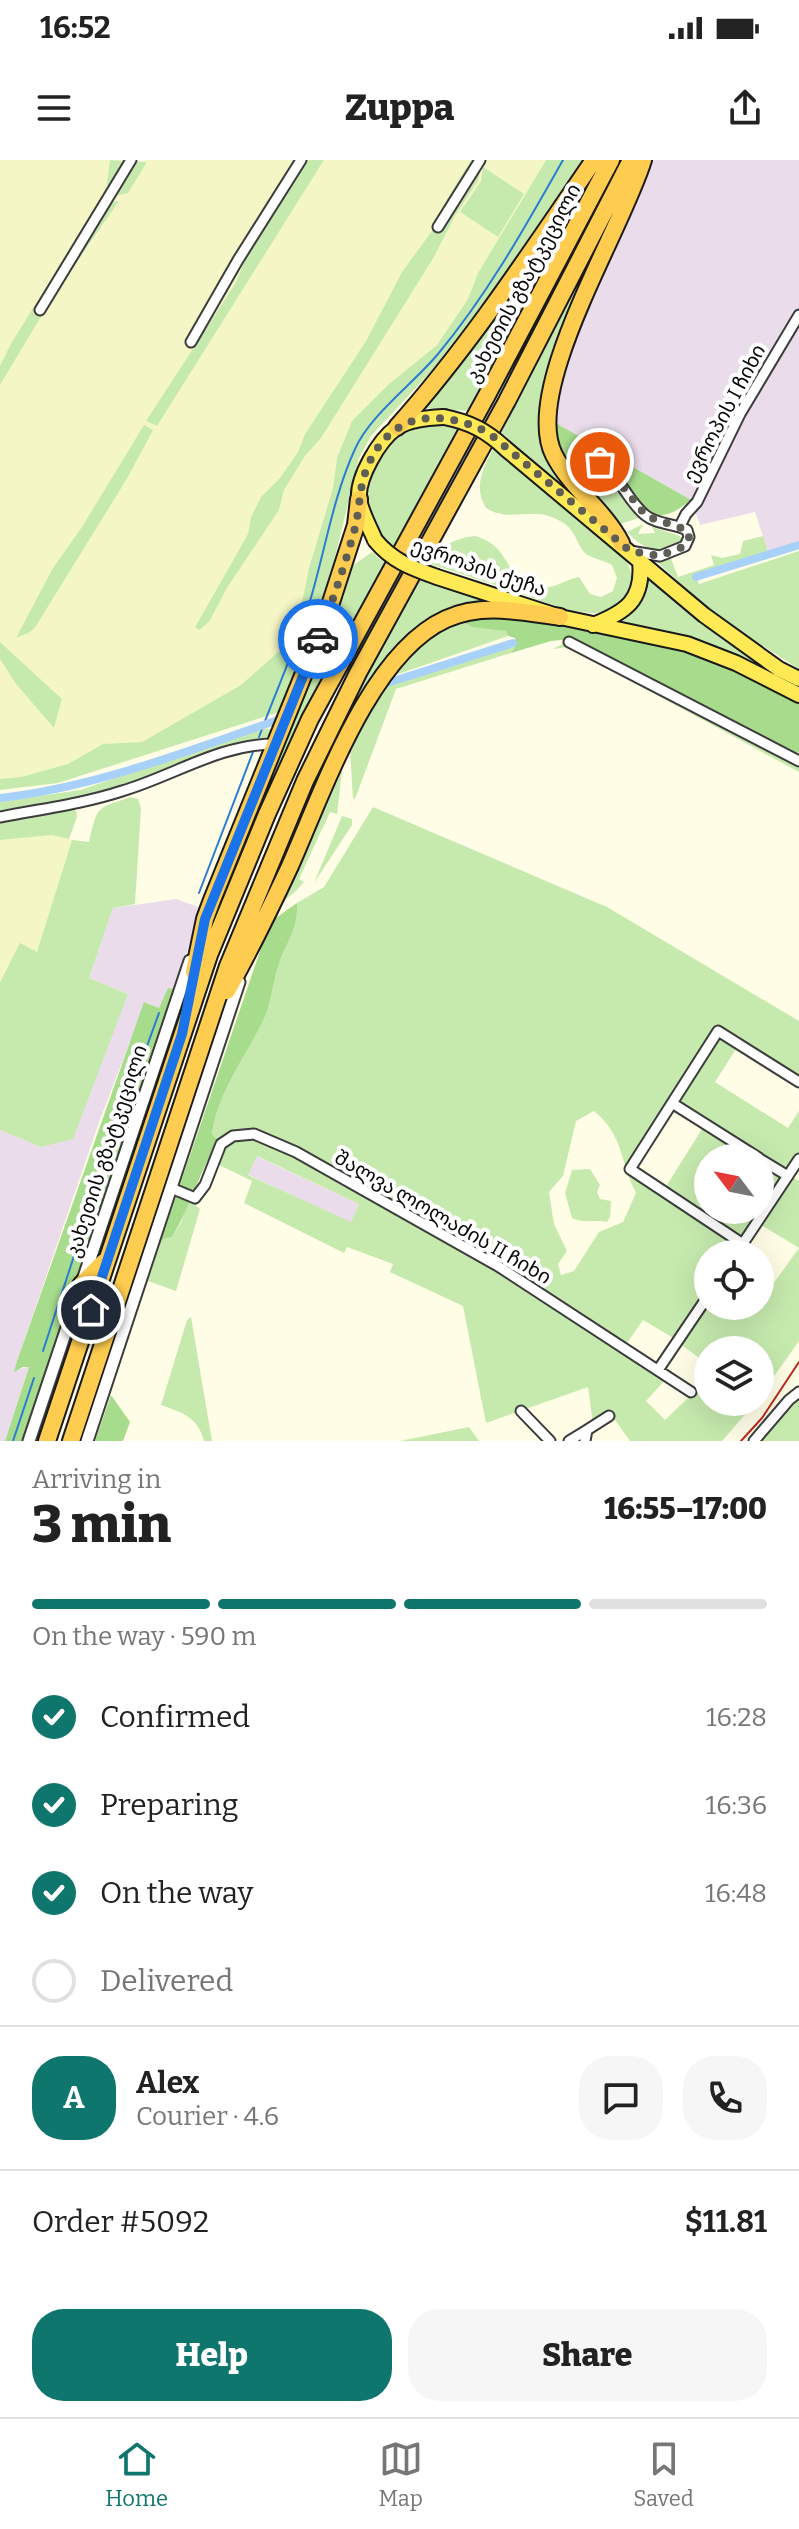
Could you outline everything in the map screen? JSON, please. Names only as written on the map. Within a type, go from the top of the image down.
[{"type":"highway","points":[[397,427],[476,333],[594,160]]},
{"type":"highway","name":"კახეთის გზატკეცილი","points":[[47,1441],[182,1034],[237,885],[310,719],[611,160]]},
{"type":"highway","name":"კახეთის გზატკეცილი","points":[[71,1441],[207,1028],[252,905],[305,781],[358,673],[507,401],[631,160]]},
{"type":"highway","points":[[630,552],[554,454],[548,435],[546,410],[552,381],[643,160]]},
{"type":"highway","points":[[182,1034],[205,919],[324,624],[356,525],[359,499]]},
{"type":"highway","points":[[207,1028],[249,952],[342,751],[375,688],[395,659],[418,636],[460,614],[488,609],[560,617]]},
{"type":"highway","points":[[249,952],[252,905]]},
{"type":"highway","points":[[81,1285],[108,1258]]},
{"type":"main road","points":[[359,499],[375,451],[397,427],[423,418],[444,417],[467,422],[489,433],[704,615],[779,669],[799,679]]},
{"type":"main road","name":"ევროპის ქუჩა","points":[[359,499],[375,540],[385,552],[406,566],[560,617],[687,644],[736,663],[799,695]]},
{"type":"main road","points":[[592,625],[621,613],[639,590],[642,576],[630,552]]},
{"type":"street","points":[[40,310],[131,160]]},
{"type":"street","points":[[191,342],[301,160]]},
{"type":"street","points":[[438,227],[480,160]]},
{"type":"street","name":"ევროპის I ჩიხი","points":[[630,552],[660,556],[685,546],[689,537],[687,530],[680,526],[697,502],[740,414],[799,315]]},
{"type":"street","points":[[576,485],[575,472],[579,466],[587,460],[600,462],[646,516],[660,523],[680,526]]},
{"type":"street","points":[[569,642],[798,760]]},
{"type":"street","points":[[0,817],[124,791],[233,748],[275,744]]},
{"type":"street","name":"კახეთის გზატკეცილი","points":[[29,1441],[205,919]]},
{"type":"street","points":[[87,1441],[249,952]]},
{"type":"street","points":[[737,1240],[630,1169],[718,1031],[799,1082]]},
{"type":"street","points":[[672,1103],[738,1144]]},
{"type":"street","name":"შალვა ლოლაძის II ჩიხი","points":[[171,1188],[195,1198],[205,1185],[221,1144],[233,1136],[254,1134],[296,1152],[498,1266],[691,1392]]},
{"type":"street","points":[[746,1240],[799,1159]]},
{"type":"street","points":[[774,1167],[788,1176]]},
{"type":"street","points":[[658,1370],[694,1317]]},
{"type":"street","points":[[754,1441],[799,1392]]},
{"type":"street","points":[[521,1411],[550,1441]]},
{"type":"street","points":[[569,1441],[609,1416]]},
{"type":"street","points":[[585,1441],[587,1430]]},
{"type":"shaded area","points":[[651,160],[799,160],[799,542],[768,552],[755,512],[700,525],[691,500],[554,422],[551,411],[581,319]]},
{"type":"shaded area","points":[[176,899],[201,908],[175,989],[168,988],[159,1008],[145,1002],[98,1125],[17,1361],[15,1371],[29,1366],[5,1441],[0,1441],[0,1130],[41,1147],[128,994],[89,978],[113,908]]},
{"type":"shaded area","points":[[256,1156],[359,1204],[351,1223],[247,1174]]},
{"type":"green space","points":[[0,160],[110,160],[107,183],[147,162],[145,160],[302,160],[249,251],[235,284],[155,408],[156,426],[324,160],[471,160],[447,199],[437,224],[402,272],[366,341],[305,434],[298,452],[280,478],[261,497],[251,517],[248,534],[195,626],[199,629],[209,622],[227,588],[279,510],[284,490],[305,456],[321,438],[434,257],[455,216],[478,181],[483,160],[546,160],[478,273],[468,299],[437,345],[389,384],[337,458],[333,488],[309,568],[296,637],[241,685],[142,742],[104,744],[68,764],[21,777],[0,779],[0,659],[16,684],[54,728],[62,699],[0,642],[0,385],[51,300],[106,222],[94,216],[78,236],[0,366]],"holes":[[[484,167],[498,237],[460,212],[481,181]],[[144,425],[138,459],[128,477],[36,626],[18,637],[53,568],[82,528]]]},
{"type":"green space","points":[[110,160],[147,162],[128,193],[109,197]]},
{"type":"green space","points":[[302,160],[324,160],[157,426],[146,421],[235,284],[249,251]]},
{"type":"green space","points":[[471,160],[483,160],[478,181],[321,438],[305,456],[284,490],[279,510],[227,588],[209,622],[199,630],[195,627],[248,534],[251,517],[261,497],[280,478],[298,452],[305,434],[366,341],[402,272],[437,224],[447,199]]},
{"type":"green space","points":[[546,160],[582,160],[494,289],[436,366],[371,436],[359,458],[331,574],[279,712],[58,783],[0,790],[0,779],[21,777],[68,764],[103,744],[142,742],[241,685],[295,637],[309,568],[333,488],[337,458],[352,421],[389,384],[437,345],[468,299],[478,273]]},
{"type":"green space","points":[[601,160],[467,411],[423,408]]},
{"type":"green space","points":[[483,167],[524,194],[498,237],[460,212],[481,181]]},
{"type":"green space","points":[[631,177],[545,376],[541,395],[542,436],[567,490],[496,428]]},
{"type":"green space","points":[[119,201],[51,300],[0,385],[0,366],[12,342],[78,236],[101,204]]},
{"type":"green space","points":[[554,422],[691,500],[665,515],[647,512],[610,465],[599,456],[588,452],[578,454],[569,466],[557,445]]},
{"type":"green space","points":[[144,425],[153,430],[128,477],[36,626],[16,638],[53,568],[82,527]]},
{"type":"green space","points":[[424,426],[457,429],[393,547],[373,521],[368,498],[372,474],[391,443],[403,434]]},
{"type":"green space","points":[[493,449],[621,553],[631,577],[630,588],[622,602],[611,610],[580,612],[518,593],[526,581],[547,587],[579,577],[590,594],[601,597],[613,591],[617,578],[612,565],[585,553],[570,528],[561,521],[545,515],[503,514],[486,508],[480,486]]},
{"type":"green space","points":[[591,465],[611,481],[639,518],[620,524],[581,484],[580,471]]},
{"type":"green space","points":[[643,524],[638,534],[655,533],[652,527],[680,536],[682,540],[667,549],[653,550],[627,532]]},
{"type":"green space","points":[[475,536],[498,549],[522,579],[514,591],[430,564],[448,544]]},
{"type":"green space","points":[[763,536],[768,552],[696,576],[699,584],[799,551],[799,669],[715,615],[656,561],[670,556],[678,577],[714,565],[711,555],[722,558],[740,554],[743,541]]},
{"type":"green space","points":[[372,552],[385,563],[301,721],[223,898],[337,605],[348,569]]},
{"type":"green space","points":[[649,577],[723,638],[780,677],[716,650],[619,623],[638,603]]},
{"type":"green space","points":[[415,579],[494,601],[433,619],[402,640],[372,677],[342,729],[265,898],[261,896],[337,725]]},
{"type":"green space","points":[[492,616],[625,635],[686,651],[719,665],[799,704],[799,752],[796,754],[571,639],[551,641],[511,653],[516,645],[515,638],[508,636],[506,631],[472,627],[464,622],[472,617]]},
{"type":"green space","points":[[472,617],[506,631],[508,636],[387,678],[430,632]]},
{"type":"green space","points":[[0,642],[62,699],[54,728],[16,684],[0,659]]},
{"type":"green space","points":[[564,643],[799,767],[799,772],[568,647],[553,649]]},
{"type":"green space","points":[[516,645],[511,653],[396,689],[353,798],[350,750],[382,688]]},
{"type":"green space","points":[[263,729],[274,729],[261,739],[98,795],[0,813],[0,802],[80,790]]},
{"type":"green space","points":[[344,755],[337,814],[330,812],[299,879],[304,882],[277,906]]},
{"type":"green space","points":[[131,797],[138,799],[141,808],[135,904],[113,908],[89,978],[128,994],[73,1139],[41,1147],[0,1130],[0,982],[20,943],[37,952],[72,840],[89,842],[100,810]]},
{"type":"green space","points":[[373,807],[607,907],[799,1021],[799,1081],[718,1029],[628,1170],[694,1214],[694,1224],[709,1224],[733,1240],[694,1240],[694,1311],[675,1339],[643,1320],[625,1346],[572,1311],[254,1131],[219,1141],[212,1134],[226,1090],[266,1014],[280,961],[294,927],[297,903],[324,887]],"holes":[[[594,1111],[611,1130],[636,1193],[623,1222],[599,1232],[574,1271],[561,1275],[558,1264],[567,1251],[554,1224],[549,1192],[563,1176],[576,1121]]]},
{"type":"green space","points":[[73,809],[77,817],[69,839],[52,835],[0,840],[0,821]]},
{"type":"green space","points":[[342,816],[352,819],[352,825],[314,883]]},
{"type":"green space","points":[[52,835],[72,840],[37,952],[8,964],[0,982],[0,840]]},
{"type":"green space","points":[[297,903],[294,927],[280,961],[266,1014],[233,1076],[215,1119],[212,1134],[219,1141],[172,1237],[161,1240],[270,922]]},
{"type":"green space","points":[[168,988],[175,989],[24,1441],[5,1441],[29,1367],[14,1372],[17,1361],[144,1002],[159,1008]]},
{"type":"green space","points":[[719,1034],[799,1085],[799,1088],[736,1049],[715,1082],[788,1128],[799,1111],[799,1155],[787,1174],[774,1166],[774,1144],[741,1144],[676,1102]]},
{"type":"green space","points":[[673,1106],[734,1144],[694,1144],[694,1209],[634,1168]],"holes":[[[673,1112],[702,1129],[667,1185],[638,1167]]]},
{"type":"green space","points":[[255,1137],[496,1266],[667,1378],[646,1401],[665,1420],[694,1394],[694,1416],[744,1416],[722,1441],[630,1441],[610,1413],[593,1424],[588,1387],[486,1423],[463,1306],[390,1272],[393,1264],[347,1247],[344,1253],[244,1203],[252,1181],[217,1164],[230,1143]],"holes":[[[257,1156],[359,1204],[351,1222],[248,1175]]]},
{"type":"green space","points":[[590,1169],[600,1185],[597,1192],[600,1199],[611,1201],[607,1222],[572,1218],[565,1193],[572,1170]]},
{"type":"green space","points":[[774,1170],[786,1177],[774,1194]]},
{"type":"green space","points":[[793,1177],[799,1181],[799,1248],[761,1225],[774,1224],[774,1206]]},
{"type":"green space","points":[[189,1200],[200,1209],[176,1291],[148,1281],[161,1240],[172,1237]]},
{"type":"green space","points":[[717,1224],[754,1224],[741,1240]]},
{"type":"green space","points":[[799,1248],[799,1341],[774,1376],[774,1336],[694,1336],[694,1354],[680,1344],[696,1320],[774,1320],[774,1283]]},
{"type":"green space","points":[[191,1317],[212,1441],[204,1441],[194,1421],[161,1405],[187,1320]]},
{"type":"green space","points":[[111,1395],[130,1422],[123,1441],[95,1441]]},
{"type":"green space","points":[[799,1398],[799,1441],[758,1441],[788,1406]]},
{"type":"green space","points":[[469,1427],[479,1441],[400,1441]]},
{"type":"waterway","points":[[259,737],[304,618],[335,505],[355,449],[371,424],[438,354],[473,308],[505,260],[563,160]]},
{"type":"waterway","points":[[696,577],[799,545]]},
{"type":"waterway","points":[[387,683],[513,643]]},
{"type":"waterway","points":[[0,798],[106,777],[278,720]]},
{"type":"waterway","points":[[199,893],[253,752]]},
{"type":"waterway","points":[[115,1134],[159,1013]]},
{"type":"waterway","points":[[77,1247],[112,1144]]},
{"type":"waterway","points":[[43,1351],[74,1256]]},
{"type":"waterway","points":[[13,1441],[34,1378]]},
{"type":"railway","points":[[741,1441],[762,1418],[799,1362]]},
{"type":"way so far","points":[[318,639],[356,525],[361,485],[367,468],[375,451],[397,427],[423,418],[444,417],[467,422],[489,433],[630,551],[660,556],[685,546],[689,537],[687,530],[646,516],[600,462]]},
{"type":"route","points":[[91,1310],[182,1034],[205,919],[318,639]]}]
